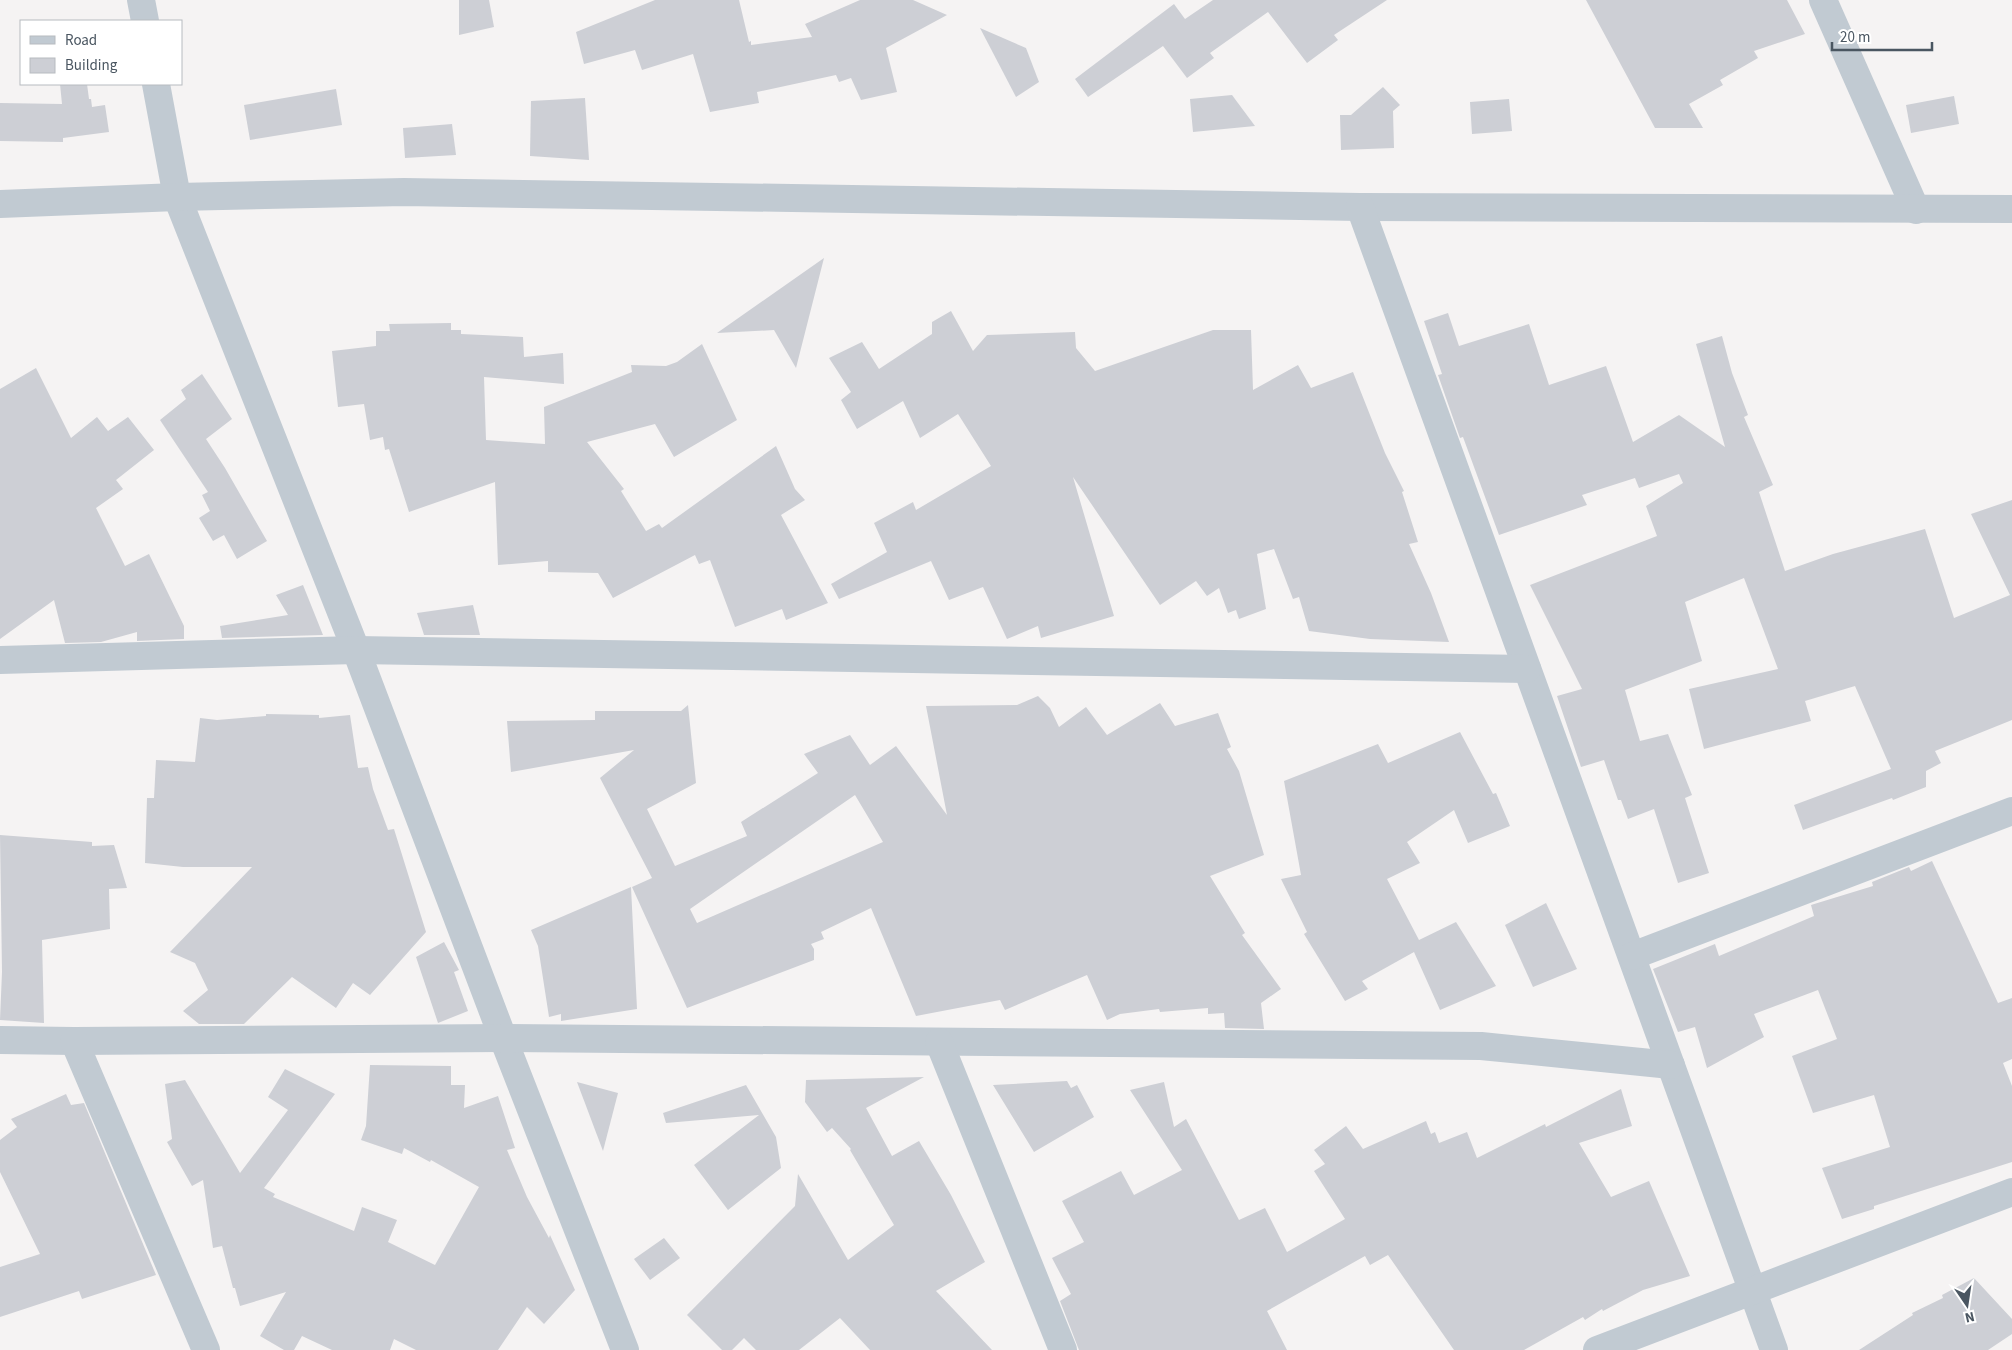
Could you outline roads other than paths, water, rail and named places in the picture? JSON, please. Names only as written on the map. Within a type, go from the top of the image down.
[{"type":"street","points":[[141,0],[145,20]]},
{"type":"street","points":[[1822,0],[1916,210]]},
{"type":"street","points":[[156,85],[177,196],[356,650],[503,1038],[625,1350]]},
{"type":"street","points":[[0,204],[177,196],[404,192],[1360,207],[2012,209]]},
{"type":"street","points":[[1360,207],[1774,1350]]},
{"type":"street","points":[[0,660],[356,650],[1527,669]]},
{"type":"street","points":[[1632,956],[2012,811]]},
{"type":"street","points":[[0,1040],[74,1042],[503,1038],[1481,1046],[1671,1065]]},
{"type":"street","points":[[74,1042],[206,1350]]},
{"type":"street","points":[[939,1042],[1063,1350]]},
{"type":"street","points":[[1597,1350],[2012,1192]]}]
